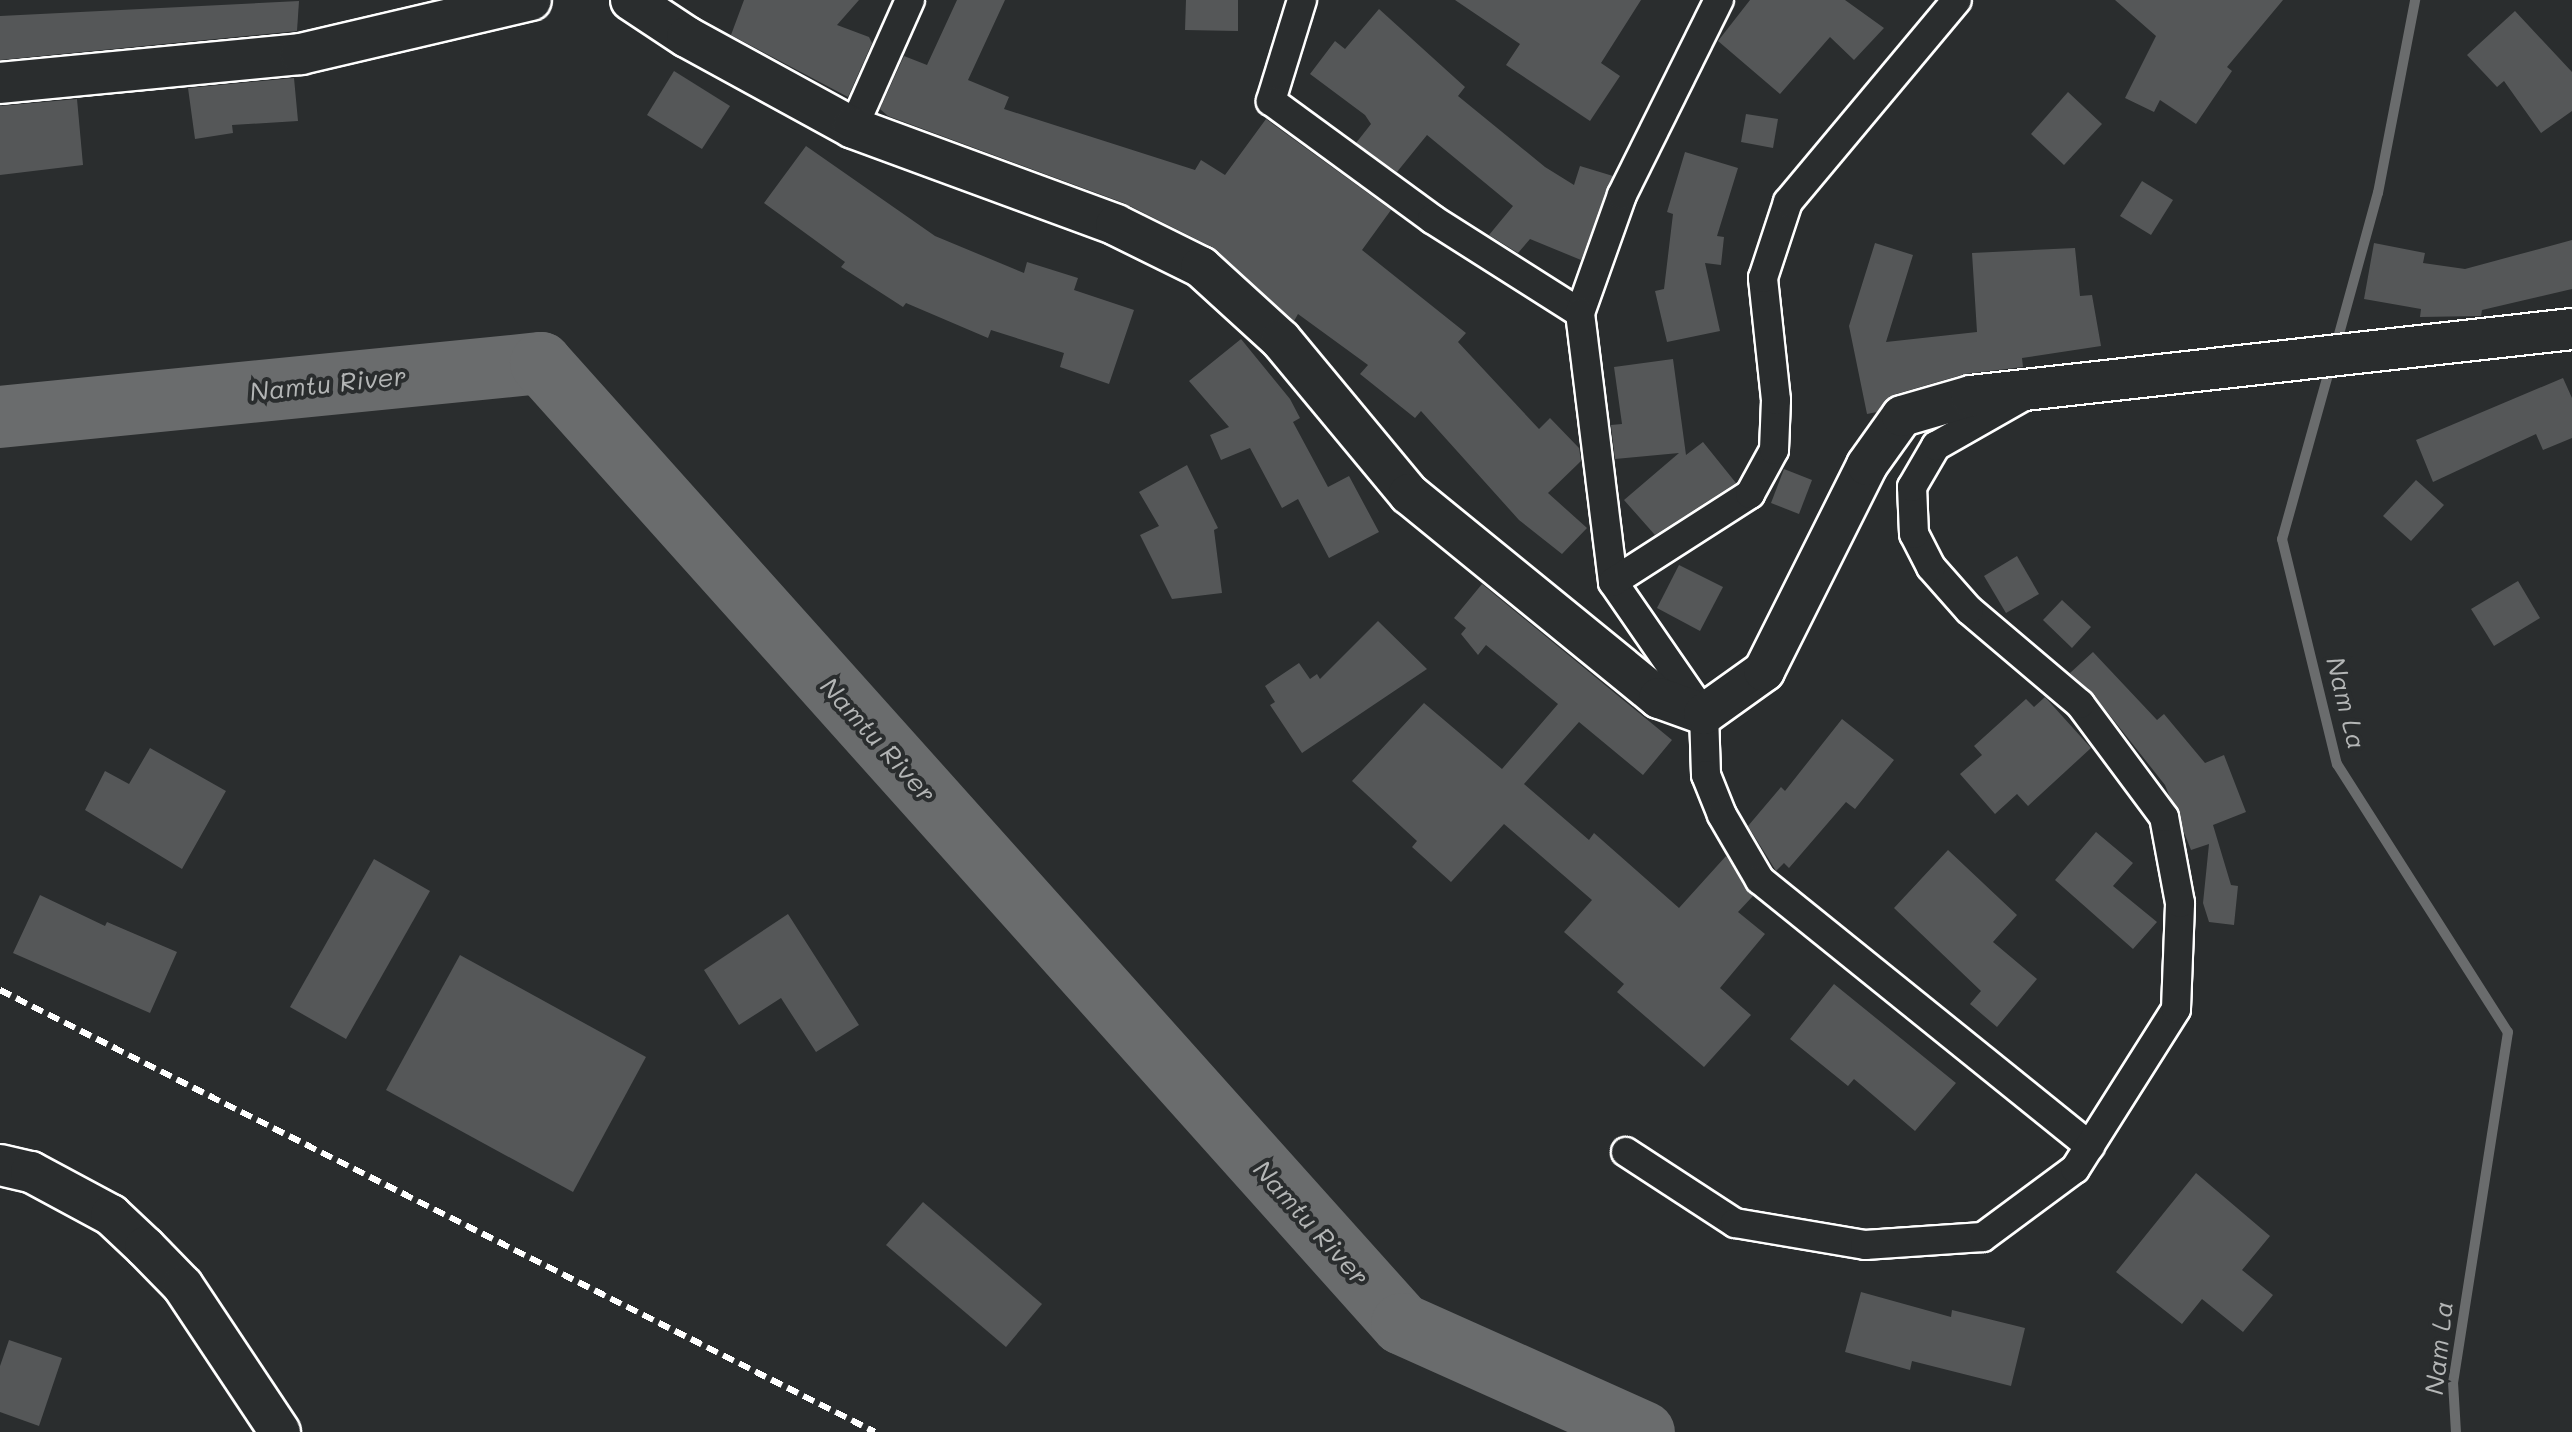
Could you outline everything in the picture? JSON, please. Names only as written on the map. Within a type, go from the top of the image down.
[{"type":"street","points":[[0,83],[301,54],[531,0]]},
{"type":"street","points":[[631,0],[687,37],[853,128],[1116,225],[1201,267],[1281,340],[1409,494],[1659,698],[1704,714]]},
{"type":"street","points":[[853,128],[910,0]]},
{"type":"street","points":[[1302,0],[1271,101],[1432,219],[1580,313]]},
{"type":"street","points":[[1719,0],[1622,195],[1580,313],[1613,582],[1704,714],[1706,775],[1722,815],[1760,880],[2090,1146]]},
{"type":"street","points":[[1613,582],[1750,494],[1774,450],[1776,400],[1763,278],[1788,202],[1957,0]]},
{"type":"street","points":[[1704,714],[1764,671],[1867,465],[1902,416],[1971,396],[2572,329]]},
{"type":"street","points":[[1626,1152],[1735,1223],[1865,1245],[1983,1237],[2075,1169],[2176,1009],[2180,903],[2164,817],[2080,704],[1969,610],[1931,567],[1914,534],[1912,487],[1936,446],[2035,389]]},
{"type":"street","points":[[0,1165],[31,1172],[111,1215],[183,1286],[280,1432]]},
{"type":"building","points":[[744,0],[859,0],[837,25],[869,37],[872,43],[848,97],[731,35]]},
{"type":"building","points":[[957,0],[1005,0],[968,80],[1009,97],[1004,109],[1195,170],[1201,160],[1225,175],[1266,119],[1391,210],[1362,250],[1466,333],[1458,342],[1539,429],[1550,418],[1579,448],[1581,461],[1548,493],[1587,528],[1562,554],[1519,520],[1421,411],[1415,418],[1360,374],[1368,365],[1298,314],[1294,321],[1212,247],[1124,203],[888,116],[880,109],[904,56],[927,65]]},
{"type":"building","points":[[1186,0],[1238,0],[1238,31],[1185,30]]},
{"type":"building","points":[[1455,0],[1641,0],[1601,63],[1620,76],[1590,121],[1506,65],[1520,44]]},
{"type":"building","points":[[1750,0],[1845,0],[1884,28],[1854,60],[1830,37],[1780,94],[1718,41]]},
{"type":"building","points":[[2115,0],[2283,0],[2227,67],[2232,71],[2196,124],[2160,100],[2154,112],[2125,98],[2156,36]]},
{"type":"building","points":[[299,1],[297,31],[0,60],[0,16]]},
{"type":"building","points":[[1379,9],[1465,87],[1458,96],[1545,167],[1574,185],[1580,166],[1613,176],[1581,260],[1530,239],[1518,253],[1489,235],[1513,206],[1427,135],[1397,172],[1356,143],[1371,124],[1365,115],[1310,74],[1335,41],[1345,49]]},
{"type":"building","points":[[2515,11],[2572,72],[2572,111],[2541,133],[2504,81],[2497,87],[2467,55]]},
{"type":"building","points":[[674,71],[730,106],[702,149],[647,115]]},
{"type":"building","points":[[294,78],[298,121],[232,125],[233,133],[195,139],[188,88]]},
{"type":"building","points":[[2068,92],[2102,124],[2064,165],[2031,134]]},
{"type":"building","points":[[77,99],[83,165],[0,175],[0,106]]},
{"type":"building","points":[[1746,114],[1778,119],[1773,148],[1741,142]]},
{"type":"building","points":[[806,146],[935,236],[1024,273],[1027,262],[1078,278],[1074,290],[1134,310],[1109,384],[1060,367],[1064,353],[991,330],[988,338],[906,303],[903,307],[841,267],[845,262],[764,203]]},
{"type":"building","points":[[1685,152],[1738,168],[1717,236],[1724,237],[1721,265],[1705,263],[1720,331],[1667,342],[1655,291],[1664,289],[1673,214],[1667,212]]},
{"type":"building","points":[[2142,181],[2173,200],[2151,235],[2120,216]]},
{"type":"building","points":[[2572,240],[2572,289],[2482,310],[2481,316],[2420,317],[2421,309],[2364,299],[2374,243],[2425,253],[2423,263],[2465,269]]},
{"type":"building","points":[[1875,243],[1913,255],[1886,342],[1977,332],[1972,253],[2075,248],[2080,296],[2092,295],[2101,346],[2022,358],[2023,367],[1965,374],[1896,394],[1877,412],[1867,414],[1849,326]]},
{"type":"building","points":[[1241,339],[1290,399],[1300,418],[1293,422],[1328,487],[1349,476],[1379,532],[1329,558],[1298,499],[1282,508],[1250,448],[1221,460],[1210,435],[1229,427],[1189,381]]},
{"type":"building","points":[[1673,359],[1686,455],[1703,442],[1736,483],[1655,535],[1624,500],[1679,453],[1615,459],[1611,425],[1622,424],[1614,367]]},
{"type":"building","points":[[2563,378],[2572,398],[2572,438],[2543,450],[2536,434],[2433,482],[2416,440]]},
{"type":"building","points":[[1187,465],[1218,528],[1214,530],[1222,593],[1172,599],[1140,535],[1159,526],[1139,492]]},
{"type":"building","points":[[1784,469],[1812,480],[1799,514],[1771,503]]},
{"type":"building","points":[[2416,480],[2444,505],[2411,541],[2383,516]]},
{"type":"building","points":[[2017,556],[2039,594],[2006,613],[1984,576]]},
{"type":"building","points":[[1679,565],[1723,587],[1700,631],[1657,608]]},
{"type":"building","points":[[2518,581],[2540,618],[2494,646],[2471,609]]},
{"type":"building","points":[[1482,584],[1672,740],[1643,775],[1579,722],[1524,784],[1589,840],[1594,833],[1679,908],[1726,856],[1753,896],[1738,912],[1765,934],[1720,988],[1751,1015],[1704,1067],[1617,992],[1624,984],[1564,932],[1592,900],[1504,824],[1451,882],[1412,847],[1417,841],[1352,781],[1424,703],[1502,769],[1558,704],[1486,645],[1478,655],[1461,634],[1466,628],[1454,618]]},
{"type":"building","points":[[2062,600],[2091,627],[2072,648],[2043,620]]},
{"type":"building","points":[[1378,621],[1427,669],[1302,753],[1270,705],[1275,702],[1265,686],[1299,663],[1310,679],[1317,674],[1320,679]]},
{"type":"building","points":[[2093,652],[2157,720],[2164,714],[2205,763],[2224,755],[2246,812],[2213,825],[2231,885],[2238,886],[2234,925],[2209,922],[2203,903],[2209,844],[2191,850],[2165,785],[2093,694],[2070,673]]},
{"type":"building","points":[[2045,697],[2091,748],[2028,806],[2017,794],[1995,814],[1960,774],[1982,755],[1974,746],[2026,699],[2034,707]]},
{"type":"building","points":[[1842,719],[1894,760],[1855,809],[1846,802],[1789,868],[1784,863],[1776,871],[1748,826],[1781,787],[1785,791]]},
{"type":"building","points":[[150,748],[226,791],[182,869],[85,810],[105,771],[129,784]]},
{"type":"building","points":[[2096,832],[2133,863],[2113,886],[2157,922],[2133,949],[2055,880]]},
{"type":"building","points":[[1948,850],[2017,915],[1993,942],[2037,979],[1997,1027],[1970,1004],[1981,991],[1894,908]]},
{"type":"building","points":[[374,859],[430,891],[346,1039],[290,1007]]},
{"type":"building","points":[[40,895],[105,926],[107,922],[177,952],[150,1013],[13,953]]},
{"type":"building","points":[[788,914],[859,1025],[816,1052],[781,998],[739,1025],[704,970]]},
{"type":"building","points":[[460,955],[646,1057],[573,1192],[386,1090]]},
{"type":"building","points":[[1834,984],[1956,1083],[1915,1131],[1854,1079],[1848,1086],[1790,1039]]},
{"type":"building","points":[[2196,1173],[2270,1236],[2242,1270],[2273,1295],[2243,1332],[2202,1299],[2182,1324],[2116,1272]]},
{"type":"building","points":[[923,1202],[1042,1304],[1006,1347],[886,1245]]},
{"type":"building","points":[[1861,1292],[1951,1317],[1952,1310],[2025,1328],[2011,1386],[1912,1361],[1910,1370],[1845,1352]]},
{"type":"building","points":[[9,1340],[62,1358],[39,1426],[0,1412],[0,1366]]},
{"type":"waterway","name":"Nam La","points":[[2336,345],[2378,193],[2415,0]]},
{"type":"waterway","name":"Namtu River","points":[[0,417],[541,363],[1402,1324],[1644,1432]]},
{"type":"waterway","name":"Nam La","points":[[2331,364],[2282,539],[2337,764],[2508,1032],[2453,1382],[2456,1432]]},
{"type":"railway","points":[[0,990],[875,1432]]}]
